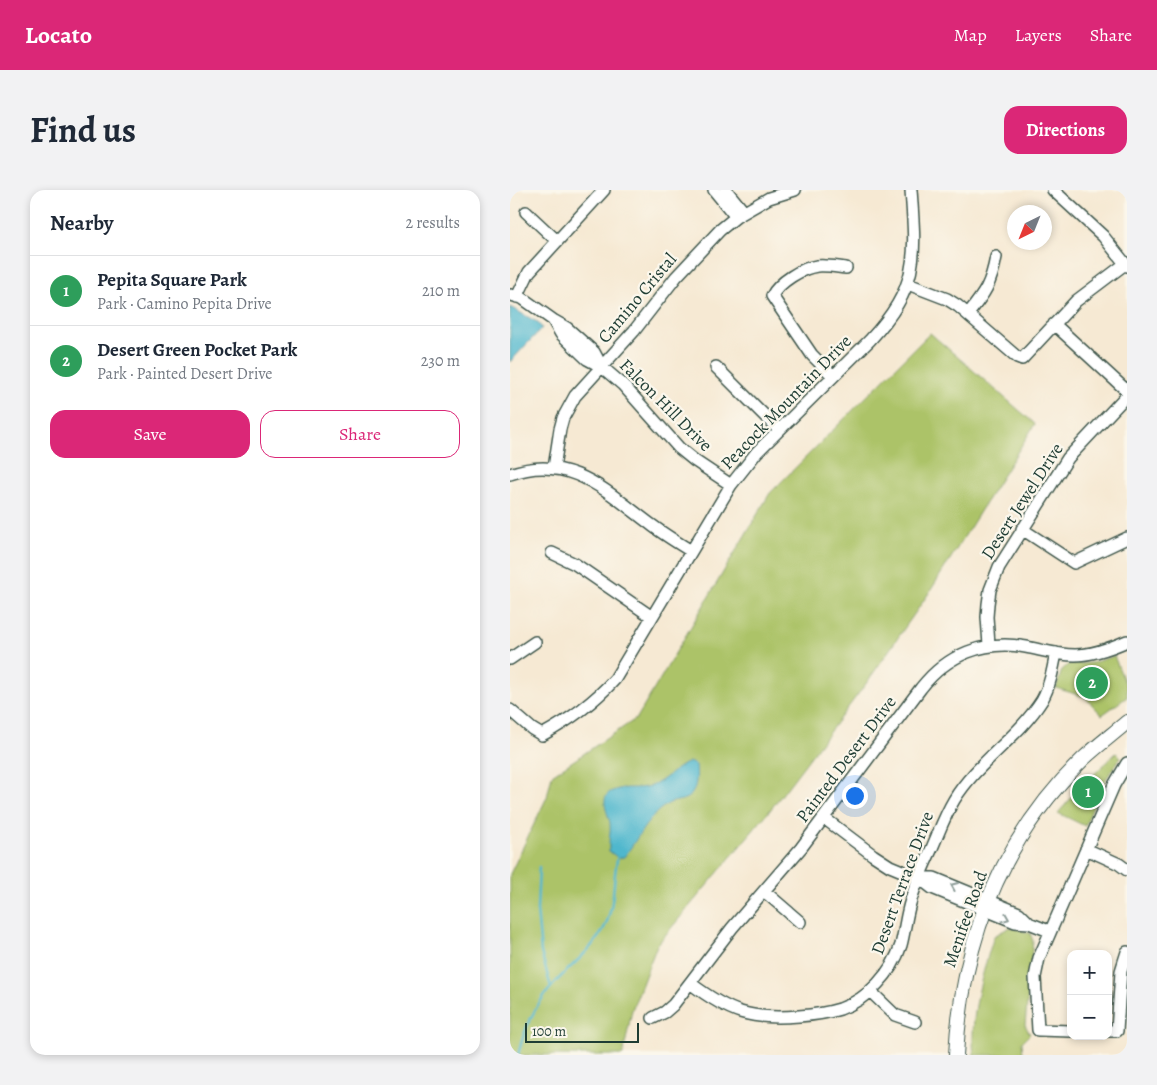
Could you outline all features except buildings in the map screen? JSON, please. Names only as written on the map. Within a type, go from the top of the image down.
[{"type":"main road","name":"Menifee Road","points":[[956,1055],[961,994],[970,956],[986,905],[1012,849],[1050,795],[1084,759],[1127,722]]},
{"type":"street","points":[[514,296],[529,272],[604,190]]},
{"type":"street","points":[[714,190],[740,214]]},
{"type":"street","points":[[726,190],[740,214]]},
{"type":"street","name":"Camino Cristal","points":[[554,468],[563,418],[575,396],[634,331],[676,277],[714,237],[740,214],[770,198],[795,190]]},
{"type":"street","name":"Peacock Mountain Drive","points":[[510,710],[532,729],[542,734],[598,697],[607,688],[621,669],[731,485],[757,452],[886,323],[897,308],[908,284],[915,241],[911,190]]},
{"type":"street","points":[[908,284],[947,299],[968,314],[1017,357],[1022,359],[1076,301],[1126,265],[1104,236],[1053,190]]},
{"type":"street","points":[[526,212],[557,241]]},
{"type":"street","points":[[968,314],[987,290],[993,277],[996,258]]},
{"type":"street","points":[[834,376],[812,355],[772,296],[776,287],[782,282],[817,266],[846,268]]},
{"type":"street","name":"Falcon Hill Drive","points":[[514,296],[522,298],[553,320],[561,334],[586,358],[602,366],[644,407],[679,448],[731,485]]},
{"type":"street","points":[[1054,324],[1127,393]]},
{"type":"street","points":[[716,367],[779,430]]},
{"type":"street","name":"Desert Jewel Drive","points":[[990,645],[987,617],[990,590],[999,567],[1076,448],[1127,393]]},
{"type":"street","points":[[510,474],[520,470],[554,468],[584,476],[692,551]]},
{"type":"street","points":[[1022,529],[1074,563],[1127,538]]},
{"type":"street","points":[[552,553],[575,564],[652,617]]},
{"type":"street","name":"Painted Desert Drive","points":[[653,1018],[665,1012],[673,1005],[732,928],[824,818],[916,694],[934,673],[954,658],[971,650],[990,645],[1018,646],[1056,653],[1086,654],[1127,641]]},
{"type":"street","points":[[510,659],[535,642]]},
{"type":"street","name":"Desert Terrace Drive","points":[[690,984],[729,1009],[765,1017],[827,1012],[841,1008],[870,991],[891,966],[900,947],[907,913],[919,878],[948,811],[966,784],[1031,716],[1043,698],[1051,678],[1056,653]]},
{"type":"street","points":[[1067,1031],[1038,1030],[1035,977],[1039,958],[1114,785],[1127,763]]},
{"type":"street","points":[[824,818],[890,866],[919,878],[934,878],[986,905],[1019,913],[1029,923],[1050,931]]},
{"type":"street","points":[[1086,849],[1119,864],[1127,870]]},
{"type":"street","points":[[764,891],[800,922]]},
{"type":"street","points":[[1113,1031],[1121,972],[1127,952]]},
{"type":"street","points":[[870,991],[895,1014],[915,1022]]},
{"type":"green space","points":[[930,333],[1035,424],[929,593],[865,685],[771,809],[657,945],[632,1010],[623,1055],[510,1055],[510,874],[547,797],[552,775],[637,718],[770,493]]},
{"type":"green space","points":[[1114,656],[1127,688],[1127,697],[1102,715],[1085,697],[1056,688],[1062,670],[1069,664],[1092,663]]},
{"type":"green space","points":[[1116,753],[1121,757],[1102,785],[1085,826],[1058,813],[1081,787]]},
{"type":"green space","points":[[1010,927],[1030,933],[1033,941],[1025,1025],[1030,1034],[1022,1042],[1023,1055],[974,1055],[973,1026],[975,1010],[986,964],[994,936]]},
{"type":"water","points":[[510,307],[537,322],[542,328],[510,362]]},
{"type":"water","points":[[689,762],[696,765],[697,771],[693,792],[687,798],[669,803],[659,810],[624,857],[618,858],[609,851],[610,823],[605,804],[606,796],[610,792],[619,789],[646,787],[656,784]]},
{"type":"waterway","points":[[518,1055],[527,1026],[541,1000],[592,945],[603,930],[612,903],[618,855]]},
{"type":"waterway","points":[[539,867],[537,910],[541,952],[551,987]]},
{"type":"place","name":"Desert Green Pocket Park","points":[[1092,683]]},
{"type":"place","name":"Pepita Square Park","points":[[1088,792]]}]
